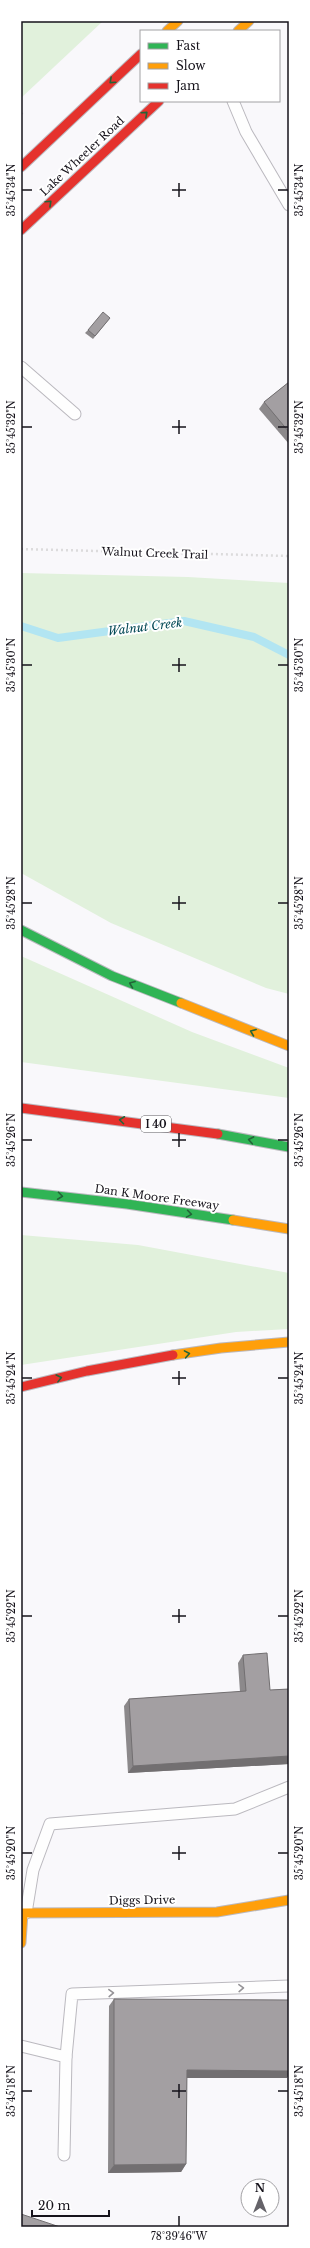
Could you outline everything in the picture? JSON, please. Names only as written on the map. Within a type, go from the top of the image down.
[{"type":"main road","points":[[168,30],[178,21]]},
{"type":"main road","points":[[239,30],[249,21]]},
{"type":"main road","points":[[21,167],[140,55]]},
{"type":"main road","name":"Lake Wheeler Road","points":[[21,230],[158,102]]},
{"type":"main road","points":[[21,930],[112,976],[289,1046]]},
{"type":"main road","name":"I 40","points":[[21,1108],[194,1129],[289,1147]]},
{"type":"main road","name":"Dan K Moore Freeway","points":[[21,1192],[127,1204],[289,1229]]},
{"type":"main road","points":[[21,1387],[88,1370],[243,1344],[289,1342]]},
{"type":"main road","name":"Diggs Drive","points":[[24,1913],[217,1912],[289,1900]]},
{"type":"main road","points":[[21,1943],[24,1913]]},
{"type":"lane","points":[[233,102],[246,132],[289,205]]},
{"type":"lane","points":[[21,367],[75,414]]},
{"type":"lane","points":[[24,1913],[33,1870],[50,1824],[235,1808],[289,1787]]},
{"type":"lane","points":[[64,2155],[66,2057],[72,1994],[289,1986]]},
{"type":"lane","points":[[21,2046],[66,2057]]},
{"type":"path","points":[[21,113],[24,116]]},
{"type":"path","name":"Walnut Creek Trail","points":[[21,549],[289,556]]},
{"type":"green space","points":[[21,21],[103,21],[21,98]]},
{"type":"green space","points":[[21,573],[188,577],[289,583],[289,994],[266,988],[111,923],[21,873]]},
{"type":"green space","points":[[21,956],[192,1032],[289,1068],[289,1098],[21,1062]]},
{"type":"green space","points":[[21,1235],[138,1245],[289,1273],[289,1329],[236,1332],[21,1365]]},
{"type":"building","points":[[103,312],[110,318],[95,336],[88,330]]},
{"type":"building","points":[[289,382],[289,432],[264,402]]},
{"type":"building","points":[[267,1653],[270,1690],[289,1689],[289,1756],[133,1766],[129,1699],[246,1691],[243,1655]]},
{"type":"building","points":[[114,1999],[289,2000],[289,2071],[187,2070],[186,2164],[114,2165]]},
{"type":"building","points":[[21,2214],[60,2227],[21,2227]]},
{"type":"waterway","name":"Walnut Creek","points":[[21,626],[58,638],[184,621],[254,637],[289,655]]},
{"type":"traffic: fast","points":[[21,930],[112,976],[181,1003]]},
{"type":"traffic: fast","points":[[218,1134],[289,1147]]},
{"type":"traffic: fast","points":[[21,1192],[127,1204],[233,1220]]},
{"type":"traffic: slow","points":[[168,30],[178,21]]},
{"type":"traffic: slow","points":[[239,30],[249,21]]},
{"type":"traffic: slow","points":[[181,1003],[289,1046]]},
{"type":"traffic: slow","points":[[233,1220],[289,1229]]},
{"type":"traffic: slow","points":[[173,1355],[221,1348],[289,1342]]},
{"type":"traffic: slow","points":[[21,1943],[23,1913],[217,1912],[289,1900]]},
{"type":"traffic: jam","points":[[21,167],[140,55]]},
{"type":"traffic: jam","points":[[21,230],[158,102]]},
{"type":"traffic: jam","points":[[21,1108],[218,1134]]},
{"type":"traffic: jam","points":[[21,1387],[87,1371],[173,1355]]}]
